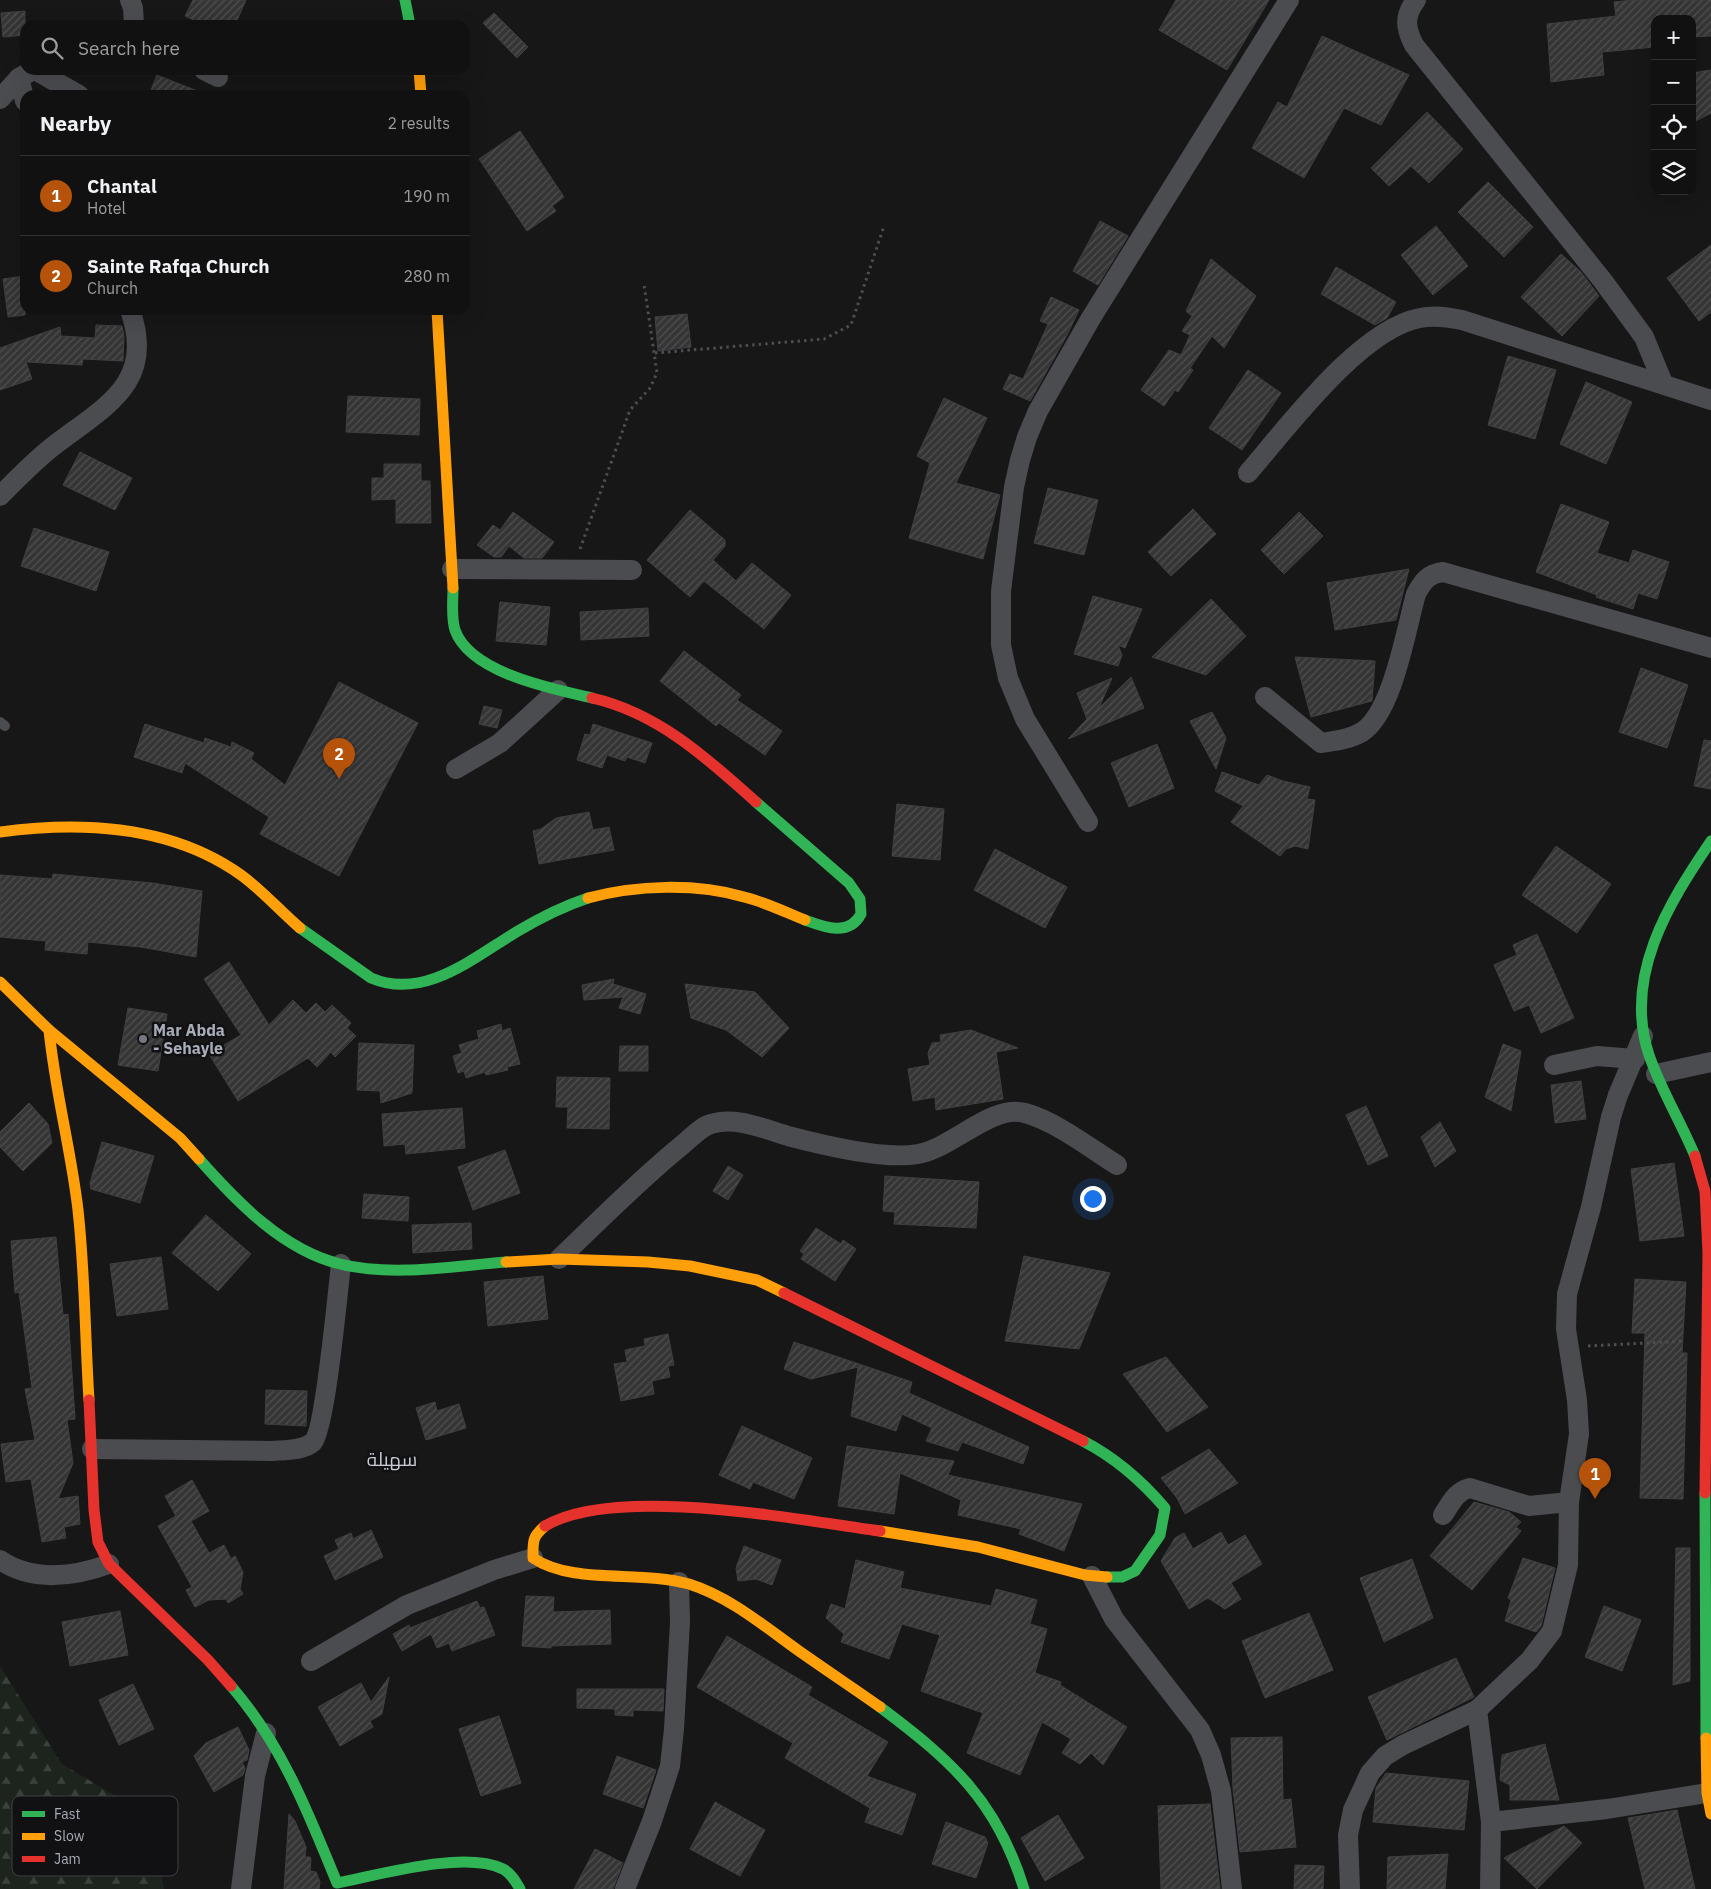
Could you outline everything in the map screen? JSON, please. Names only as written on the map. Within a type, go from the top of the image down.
[{"type":"street","points":[[130,0],[134,20]]},
{"type":"street","points":[[405,0],[409,20]]},
{"type":"street","points":[[1088,822],[1025,719],[1008,678],[1001,645],[1000,591],[1014,487],[1020,460],[1038,411],[1091,318],[1289,0]]},
{"type":"street","points":[[1416,0],[1405,22],[1414,45],[1603,281],[1644,337],[1663,383]]},
{"type":"street","points":[[0,98],[27,75]]},
{"type":"street","points":[[27,90],[29,75]]},
{"type":"street","points":[[34,75],[68,90]]},
{"type":"street","points":[[419,75],[421,90]]},
{"type":"street","points":[[0,496],[54,445],[102,411],[120,392],[132,373],[138,355],[136,327],[132,315]]},
{"type":"street","points":[[0,832],[18,829],[90,827],[155,836],[183,843],[216,858],[242,875],[306,933],[372,980],[391,984],[410,985],[428,982],[462,966],[556,910],[598,895],[645,890],[701,889],[742,896],[832,929],[844,930],[858,919],[862,910],[861,900],[849,882],[696,749],[644,715],[606,701],[558,690],[497,670],[467,650],[455,630],[437,315]]},
{"type":"street","points":[[1248,473],[1347,360],[1377,338],[1419,318],[1439,316],[1462,320],[1663,383],[1711,400]]},
{"type":"street","points":[[452,568],[632,570]]},
{"type":"street","points":[[1264,697],[1321,743],[1341,740],[1362,732],[1376,719],[1387,701],[1416,594],[1423,581],[1432,574],[1443,572],[1711,648]]},
{"type":"street","points":[[456,769],[500,743],[558,690]]},
{"type":"street","points":[[1711,841],[1673,897],[1652,948],[1640,1001],[1643,1036],[1656,1074],[1697,1160],[1708,1189],[1707,1793],[1711,1814]]},
{"type":"street","points":[[0,982],[50,1030],[180,1138],[224,1187],[258,1220],[314,1255],[341,1264],[391,1270],[559,1259],[648,1262],[690,1266],[757,1280],[1096,1448],[1121,1464],[1144,1483],[1165,1508],[1160,1535],[1135,1571],[1122,1577],[1092,1576],[978,1547],[929,1538],[731,1510],[677,1506],[586,1511],[559,1518],[543,1526],[535,1535],[533,1558]]},
{"type":"street","points":[[50,1030],[55,1076],[70,1153],[78,1212],[94,1510],[98,1542],[109,1564],[208,1660],[252,1710],[298,1787],[337,1886],[459,1861],[483,1862],[503,1869],[520,1889]]},
{"type":"street","points":[[1350,1889],[1348,1836],[1351,1818],[1361,1790],[1370,1774],[1385,1756],[1403,1745],[1477,1710],[1530,1660],[1552,1631],[1568,1564],[1569,1502],[1579,1434],[1565,1313],[1567,1294],[1591,1208],[1611,1117],[1618,1095],[1643,1036]]},
{"type":"street","points":[[1554,1065],[1597,1056],[1634,1059]]},
{"type":"street","points":[[1656,1074],[1711,1062]]},
{"type":"street","points":[[559,1259],[644,1178],[709,1124],[728,1121],[829,1146],[900,1156],[933,1151],[996,1115],[1024,1112],[1055,1127],[1117,1165]]},
{"type":"street","points":[[92,1449],[272,1451],[300,1448],[313,1442],[319,1432],[325,1402],[341,1264]]},
{"type":"street","points":[[1444,1515],[1456,1495],[1462,1490],[1470,1488],[1529,1506],[1569,1502]]},
{"type":"street","points":[[533,1558],[541,1565],[566,1572],[629,1575],[679,1582],[712,1593],[734,1605],[907,1729],[964,1777],[1020,1872],[1024,1889]]},
{"type":"street","points":[[310,1661],[408,1605],[494,1570],[533,1558]]},
{"type":"street","points":[[0,1560],[31,1575],[88,1572],[109,1564]]},
{"type":"street","points":[[1092,1576],[1114,1618],[1200,1730],[1221,1791],[1232,1889]]},
{"type":"street","points":[[625,1889],[670,1766],[680,1622],[679,1582]]},
{"type":"street","points":[[1477,1710],[1491,1822],[1490,1889]]},
{"type":"street","points":[[241,1889],[255,1776],[266,1733]]},
{"type":"street","points":[[1491,1822],[1607,1809],[1707,1793]]},
{"type":"path","points":[[655,353],[824,338],[851,325],[884,226]]},
{"type":"path","points":[[573,569],[630,410],[650,388],[656,374],[655,353],[644,284]]},
{"type":"path","points":[[1570,1347],[1707,1340]]},
{"type":"green space","points":[[0,1666],[62,1764],[116,1796],[12,1796],[12,1876],[161,1876],[164,1889],[0,1889]]},
{"type":"building","points":[[193,0],[246,0],[237,20],[194,20],[185,16]]},
{"type":"building","points":[[1176,0],[1269,0],[1227,70],[1159,30]]},
{"type":"building","points":[[1633,0],[1711,0],[1711,36],[1696,37],[1696,15],[1651,15],[1651,47],[1602,52],[1604,75],[1551,82],[1547,24],[1616,16],[1614,2]]},
{"type":"building","points":[[25,11],[25,20],[20,20],[20,35],[3,37],[1,13]]},
{"type":"building","points":[[494,13],[528,47],[517,58],[483,23]]},
{"type":"building","points":[[1322,36],[1409,75],[1381,125],[1344,108],[1304,178],[1252,148],[1278,102],[1287,107]]},
{"type":"building","points":[[1711,70],[1711,113],[1696,121],[1696,105],[1696,72]]},
{"type":"building","points":[[157,75],[195,90],[151,90]]},
{"type":"building","points":[[1427,112],[1463,149],[1429,183],[1411,166],[1389,186],[1371,168]]},
{"type":"building","points":[[520,131],[564,197],[552,206],[556,211],[527,231],[479,159]]},
{"type":"building","points":[[1488,182],[1533,227],[1504,257],[1458,212]]},
{"type":"building","points":[[1100,221],[1128,236],[1098,285],[1073,271]]},
{"type":"building","points":[[1436,226],[1468,266],[1433,295],[1401,255]]},
{"type":"building","points":[[1711,245],[1711,312],[1699,321],[1667,278]]},
{"type":"building","points":[[1561,254],[1581,272],[1599,296],[1562,336],[1521,297]]},
{"type":"building","points":[[1211,259],[1256,296],[1224,348],[1212,336],[1190,368],[1193,370],[1178,392],[1175,390],[1164,406],[1141,390],[1169,350],[1181,355],[1190,335],[1182,331],[1192,316],[1186,311]]},
{"type":"building","points":[[1336,267],[1396,302],[1387,318],[1375,325],[1321,294]]},
{"type":"building","points":[[20,277],[20,315],[25,315],[8,317],[3,279]]},
{"type":"building","points":[[1051,297],[1079,310],[1030,401],[1003,389],[1010,374],[1023,379],[1048,324],[1040,321]]},
{"type":"building","points":[[687,314],[691,347],[658,351],[655,317]]},
{"type":"building","points":[[96,325],[122,326],[124,336],[123,361],[83,359],[82,365],[26,362],[32,379],[0,390],[0,348],[60,327],[61,336],[95,338]]},
{"type":"building","points":[[1508,356],[1556,370],[1535,439],[1488,425]]},
{"type":"building","points":[[1248,370],[1281,393],[1242,450],[1209,428]]},
{"type":"building","points":[[1586,382],[1632,402],[1606,464],[1560,444]]},
{"type":"building","points":[[348,396],[420,399],[419,435],[346,432]]},
{"type":"building","points":[[944,398],[987,418],[956,483],[1000,495],[983,559],[909,538],[930,463],[917,456]]},
{"type":"building","points":[[80,452],[132,478],[115,510],[63,485]]},
{"type":"building","points":[[384,464],[421,464],[421,481],[430,481],[431,523],[396,523],[396,499],[372,500],[372,478],[384,478]]},
{"type":"building","points":[[1048,488],[1098,500],[1084,555],[1034,543]]},
{"type":"building","points":[[1561,504],[1609,522],[1597,553],[1629,563],[1633,550],[1669,562],[1657,599],[1638,593],[1633,609],[1596,597],[1597,595],[1536,572]]},
{"type":"building","points":[[1193,509],[1216,534],[1171,576],[1148,552]]},
{"type":"building","points":[[690,510],[725,540],[725,546],[713,560],[736,581],[752,563],[791,595],[764,629],[704,581],[690,597],[647,560]]},
{"type":"building","points":[[513,512],[554,542],[542,558],[524,558],[509,546],[501,557],[494,557],[477,545],[493,525],[500,530]]},
{"type":"building","points":[[1299,512],[1323,536],[1284,574],[1261,550]]},
{"type":"building","points":[[34,528],[109,552],[96,591],[21,566]]},
{"type":"building","points":[[1409,569],[1396,620],[1335,630],[1327,583]]},
{"type":"building","points":[[1093,596],[1142,609],[1125,648],[1118,645],[1122,655],[1118,666],[1074,654]]},
{"type":"building","points":[[1211,599],[1246,636],[1206,675],[1152,657]]},
{"type":"building","points":[[500,602],[550,607],[546,645],[496,641]]},
{"type":"building","points":[[648,608],[649,636],[581,640],[580,612]]},
{"type":"building","points":[[684,651],[741,695],[737,700],[782,731],[765,755],[719,723],[716,726],[660,681]]},
{"type":"building","points":[[1295,657],[1375,661],[1372,701],[1311,717]]},
{"type":"building","points":[[1641,668],[1688,685],[1667,748],[1619,732]]},
{"type":"building","points":[[1131,677],[1144,708],[1068,739],[1087,719],[1077,693],[1112,678],[1099,708]]},
{"type":"building","points":[[339,682],[418,723],[339,876],[260,834],[269,817],[185,763],[182,773],[134,757],[145,724],[204,743],[205,738],[231,747],[232,742],[254,753],[251,759],[285,785]]},
{"type":"building","points":[[484,706],[502,710],[497,728],[479,724]]},
{"type":"building","points":[[1212,712],[1226,738],[1216,769],[1190,721]]},
{"type":"building","points":[[593,724],[652,743],[645,763],[627,757],[625,761],[607,755],[602,768],[577,760],[585,734],[590,735]]},
{"type":"building","points":[[1704,740],[1711,741],[1711,789],[1694,786]]},
{"type":"building","points":[[1157,744],[1174,788],[1129,807],[1111,763]]},
{"type":"building","points":[[1222,772],[1259,785],[1267,775],[1310,787],[1307,799],[1315,800],[1308,849],[1295,846],[1286,849],[1280,856],[1231,822],[1243,806],[1215,791]]},
{"type":"building","points":[[897,804],[944,809],[940,860],[892,856]]},
{"type":"building","points":[[589,812],[593,830],[609,827],[614,850],[539,864],[533,831],[541,829],[556,818]]},
{"type":"building","points":[[1556,846],[1611,884],[1577,933],[1522,895]]},
{"type":"building","points":[[995,849],[1067,887],[1045,928],[974,890]]},
{"type":"building","points":[[53,874],[152,883],[202,891],[196,957],[141,947],[88,942],[87,954],[45,950],[46,941],[0,937],[0,875],[52,879]]},
{"type":"building","points":[[1537,934],[1574,1018],[1541,1033],[1529,1005],[1514,1011],[1494,965],[1517,955],[1513,945]]},
{"type":"building","points":[[229,962],[269,1025],[293,1000],[306,1013],[316,1003],[325,1012],[332,1005],[351,1023],[347,1028],[356,1036],[335,1057],[331,1052],[317,1067],[308,1058],[238,1101],[209,1054],[241,1035],[204,979]]},
{"type":"building","points":[[614,979],[613,984],[646,994],[640,1014],[619,1008],[623,997],[584,1000],[582,985]]},
{"type":"building","points":[[685,984],[755,992],[789,1028],[762,1057],[726,1030],[691,1018]]},
{"type":"building","name":"Mar Abda - Sehayle","points":[[128,1008],[167,1014],[158,1071],[118,1065]]},
{"type":"building","points":[[501,1024],[502,1031],[510,1028],[520,1064],[507,1067],[508,1070],[486,1075],[485,1072],[466,1078],[464,1071],[458,1073],[453,1056],[462,1053],[459,1045],[479,1039],[477,1031]]},
{"type":"building","points":[[971,1030],[1018,1048],[996,1052],[1003,1099],[936,1110],[935,1097],[913,1101],[908,1069],[930,1065],[928,1053],[932,1043],[941,1042],[940,1035]]},
{"type":"building","points":[[359,1043],[414,1045],[412,1093],[381,1103],[380,1091],[357,1090]]},
{"type":"building","points":[[1503,1044],[1521,1051],[1511,1111],[1485,1097]]},
{"type":"building","points":[[620,1046],[648,1046],[648,1071],[619,1071]]},
{"type":"building","points":[[557,1077],[610,1078],[609,1129],[567,1128],[568,1107],[556,1107]]},
{"type":"building","points":[[1581,1081],[1586,1119],[1555,1123],[1551,1085]]},
{"type":"building","points":[[29,1103],[48,1124],[52,1143],[23,1171],[0,1147],[0,1132]]},
{"type":"building","points":[[1366,1106],[1388,1156],[1368,1165],[1346,1115]]},
{"type":"building","points":[[462,1108],[465,1148],[406,1154],[405,1144],[384,1146],[382,1114]]},
{"type":"building","points":[[1440,1122],[1456,1151],[1435,1167],[1421,1137]]},
{"type":"building","points":[[102,1142],[154,1156],[140,1203],[91,1189],[90,1183]]},
{"type":"building","points":[[505,1150],[520,1193],[473,1210],[458,1167]]},
{"type":"building","points":[[1674,1163],[1684,1236],[1640,1241],[1631,1169]]},
{"type":"building","points":[[728,1166],[743,1175],[728,1200],[713,1191]]},
{"type":"building","points":[[885,1176],[979,1182],[976,1228],[894,1224],[895,1212],[883,1211]]},
{"type":"building","points":[[364,1194],[409,1197],[408,1221],[362,1218]]},
{"type":"building","points":[[206,1215],[251,1254],[218,1291],[172,1253]]},
{"type":"building","points":[[471,1223],[472,1249],[413,1253],[412,1225]]},
{"type":"building","points":[[816,1228],[841,1244],[843,1240],[856,1249],[835,1281],[801,1259],[804,1254],[800,1251]]},
{"type":"building","points":[[56,1237],[63,1315],[68,1314],[75,1419],[67,1420],[73,1463],[58,1499],[78,1496],[80,1524],[64,1527],[66,1538],[42,1542],[31,1479],[6,1482],[1,1444],[35,1440],[25,1389],[32,1388],[19,1292],[15,1293],[11,1241]]},
{"type":"building","points":[[1024,1256],[1110,1273],[1079,1349],[1005,1341]]},
{"type":"building","points":[[161,1257],[168,1309],[117,1316],[110,1264]]},
{"type":"building","points":[[543,1276],[548,1319],[488,1326],[484,1282]]},
{"type":"building","points":[[1635,1279],[1686,1282],[1682,1353],[1687,1353],[1683,1499],[1640,1498],[1645,1333],[1632,1333]]},
{"type":"building","points":[[668,1334],[674,1365],[668,1366],[670,1377],[652,1381],[654,1394],[621,1401],[614,1364],[627,1362],[625,1350],[645,1346],[644,1339]]},
{"type":"building","points":[[794,1342],[912,1382],[909,1393],[1029,1447],[1023,1464],[962,1442],[958,1451],[926,1441],[932,1428],[902,1414],[896,1431],[851,1416],[858,1367],[811,1379],[784,1369]]},
{"type":"building","points":[[1166,1357],[1208,1407],[1167,1432],[1123,1374]]},
{"type":"building","points":[[266,1390],[307,1391],[306,1426],[265,1424]]},
{"type":"building","points":[[435,1402],[437,1411],[459,1404],[466,1428],[426,1440],[416,1408]]},
{"type":"building","points":[[742,1426],[812,1458],[794,1499],[753,1482],[750,1489],[719,1475]]},
{"type":"building","points":[[847,1446],[954,1461],[948,1475],[1082,1504],[1064,1551],[1019,1534],[1021,1529],[958,1515],[961,1500],[900,1473],[894,1514],[838,1506]]},
{"type":"building","points":[[1209,1449],[1238,1483],[1185,1514],[1177,1498],[1161,1478]]},
{"type":"building","points":[[192,1480],[209,1511],[191,1521],[209,1553],[224,1545],[231,1559],[235,1556],[243,1572],[240,1589],[243,1594],[228,1603],[226,1599],[209,1600],[195,1607],[186,1590],[192,1587],[158,1526],[176,1516],[165,1496]]},
{"type":"building","points":[[1474,1502],[1509,1512],[1521,1522],[1516,1527],[1521,1531],[1472,1590],[1430,1556]]},
{"type":"building","points":[[371,1530],[383,1557],[335,1580],[324,1556],[339,1549],[335,1540],[351,1533],[353,1539]]},
{"type":"building","points":[[1221,1532],[1228,1545],[1245,1535],[1262,1564],[1231,1583],[1241,1599],[1225,1609],[1208,1598],[1189,1609],[1161,1561],[1175,1538],[1184,1533],[1193,1549]]},
{"type":"building","points":[[744,1546],[781,1560],[772,1585],[756,1579],[738,1581],[736,1568]]},
{"type":"building","points":[[1676,1548],[1690,1548],[1690,1681],[1673,1685]]},
{"type":"building","points":[[1523,1558],[1555,1568],[1541,1626],[1536,1632],[1505,1621],[1511,1600],[1508,1598]]},
{"type":"building","points":[[1412,1559],[1433,1618],[1384,1642],[1360,1578]]},
{"type":"building","points":[[856,1560],[904,1572],[900,1588],[991,1606],[996,1589],[1037,1600],[1030,1624],[1047,1629],[1035,1673],[1061,1682],[1060,1685],[1127,1727],[1103,1765],[1091,1753],[1080,1764],[1062,1753],[1071,1739],[1042,1722],[1020,1775],[967,1753],[983,1713],[921,1691],[940,1635],[902,1624],[889,1659],[841,1642],[844,1634],[826,1618],[831,1604],[845,1609]]},
{"type":"building","points":[[526,1596],[554,1597],[553,1612],[610,1610],[611,1644],[551,1646],[551,1648],[522,1646]]},
{"type":"building","points":[[477,1601],[480,1608],[484,1607],[495,1635],[452,1651],[449,1643],[437,1648],[431,1634],[402,1651],[393,1634],[409,1625],[410,1628]]},
{"type":"building","points":[[1604,1606],[1641,1620],[1622,1671],[1585,1657]]},
{"type":"building","points":[[120,1611],[128,1655],[70,1666],[62,1622]]},
{"type":"building","points":[[1309,1613],[1333,1670],[1265,1698],[1242,1641]]},
{"type":"building","points":[[727,1636],[812,1687],[808,1695],[888,1742],[867,1776],[916,1794],[902,1835],[865,1822],[870,1808],[785,1758],[793,1743],[697,1687]]},
{"type":"building","points":[[1456,1658],[1474,1697],[1387,1740],[1368,1697]]},
{"type":"building","points":[[389,1677],[382,1714],[370,1721],[373,1727],[340,1746],[318,1707],[361,1683],[371,1702]]},
{"type":"building","points":[[133,1684],[154,1729],[119,1745],[99,1700]]},
{"type":"building","points":[[577,1689],[664,1689],[663,1711],[633,1710],[633,1716],[615,1715],[615,1709],[577,1708]]},
{"type":"building","points":[[499,1716],[521,1783],[481,1796],[459,1729]]},
{"type":"building","points":[[238,1727],[249,1750],[247,1760],[242,1762],[245,1768],[243,1775],[214,1792],[194,1756],[206,1743]]},
{"type":"building","points":[[1282,1737],[1283,1800],[1291,1799],[1296,1847],[1240,1852],[1233,1788],[1231,1738]]},
{"type":"building","points":[[1545,1744],[1559,1800],[1510,1800],[1510,1785],[1500,1780],[1502,1755]]},
{"type":"building","points":[[617,1756],[656,1770],[643,1808],[603,1794]]},
{"type":"building","points":[[1386,1773],[1469,1781],[1464,1830],[1373,1822],[1376,1788]]},
{"type":"building","points":[[715,1802],[765,1830],[740,1876],[690,1849]]},
{"type":"building","points":[[1210,1804],[1220,1889],[1161,1889],[1158,1806]]},
{"type":"building","points":[[1677,1810],[1695,1889],[1645,1889],[1628,1818]]},
{"type":"building","points":[[289,1814],[295,1821],[306,1847],[305,1857],[310,1857],[311,1859],[310,1871],[316,1872],[320,1882],[319,1889],[284,1889]]},
{"type":"building","points":[[1058,1815],[1084,1858],[1045,1881],[1021,1838]]},
{"type":"building","points":[[946,1822],[985,1837],[988,1843],[976,1878],[932,1864]]},
{"type":"building","points":[[1564,1826],[1582,1843],[1537,1889],[1504,1858]]},
{"type":"building","points":[[595,1849],[623,1863],[613,1889],[574,1889]]},
{"type":"building","points":[[1448,1854],[1445,1889],[1387,1889],[1388,1857]]},
{"type":"building","points":[[1295,1865],[1324,1866],[1323,1889],[1294,1889]]},
{"type":"traffic: fast","points":[[405,0],[409,20]]},
{"type":"traffic: fast","points":[[453,588],[455,630],[464,645],[477,658],[514,677],[556,690],[592,698]]},
{"type":"traffic: fast","points":[[756,802],[849,883],[860,899],[861,914],[850,926],[843,928],[828,927],[805,920]]},
{"type":"traffic: fast","points":[[1695,1156],[1659,1081],[1649,1055],[1642,1026],[1642,998],[1646,970],[1654,942],[1680,890],[1711,841]]},
{"type":"traffic: fast","points":[[300,928],[371,978],[391,984],[411,984],[430,980],[448,973],[535,921],[588,898]]},
{"type":"traffic: fast","points":[[199,1159],[229,1192],[262,1222],[299,1248],[319,1257],[340,1264],[381,1270],[423,1269],[506,1262]]},
{"type":"traffic: fast","points":[[1083,1441],[1127,1470],[1165,1508],[1160,1535],[1135,1571],[1122,1577],[1107,1577]]},
{"type":"traffic: fast","points":[[1705,1493],[1706,1738]]},
{"type":"traffic: fast","points":[[231,1686],[265,1732],[292,1780],[337,1883],[421,1866],[467,1862],[486,1864],[503,1869],[511,1875],[520,1889]]},
{"type":"traffic: fast","points":[[880,1707],[929,1746],[969,1785],[986,1807],[1000,1831],[1013,1858],[1024,1889]]},
{"type":"traffic: slow","points":[[419,75],[421,90]]},
{"type":"traffic: slow","points":[[437,315],[453,588]]},
{"type":"traffic: slow","points":[[0,832],[62,827],[94,828],[156,837],[185,846],[214,858],[241,875],[300,928]]},
{"type":"traffic: slow","points":[[588,898],[646,888],[706,889],[752,899],[805,920]]},
{"type":"traffic: slow","points":[[0,982],[49,1030],[180,1138],[199,1159]]},
{"type":"traffic: slow","points":[[49,1030],[78,1210],[84,1281],[89,1400]]},
{"type":"traffic: slow","points":[[506,1262],[559,1259],[648,1262],[690,1266],[757,1280],[784,1293]]},
{"type":"traffic: slow","points":[[545,1526],[534,1540],[533,1558],[549,1566],[567,1571],[670,1580],[689,1584],[719,1596],[880,1707]]},
{"type":"traffic: slow","points":[[880,1531],[978,1547],[1085,1575],[1107,1577]]},
{"type":"traffic: slow","points":[[1706,1738],[1707,1793],[1711,1814]]},
{"type":"traffic: jam","points":[[592,698],[639,714],[660,726],[719,769],[756,802]]},
{"type":"traffic: jam","points":[[1695,1156],[1705,1191],[1708,1253],[1705,1493]]},
{"type":"traffic: jam","points":[[784,1293],[1083,1441]]},
{"type":"traffic: jam","points":[[89,1400],[94,1510],[98,1542],[109,1564],[208,1660],[231,1686]]},
{"type":"traffic: jam","points":[[545,1526],[576,1514],[615,1508],[660,1506],[757,1514],[880,1531]]},
{"type":"place","name":"Sainte Rafqa Church","points":[[339,779]]},
{"type":"place","name":"Mar Abda - Sehayle","points":[[143,1039]]},
{"type":"place","name":"Chantal","points":[[1595,1499]]},
{"type":"district","name":"سهيلة","points":[[392,1459]]}]
